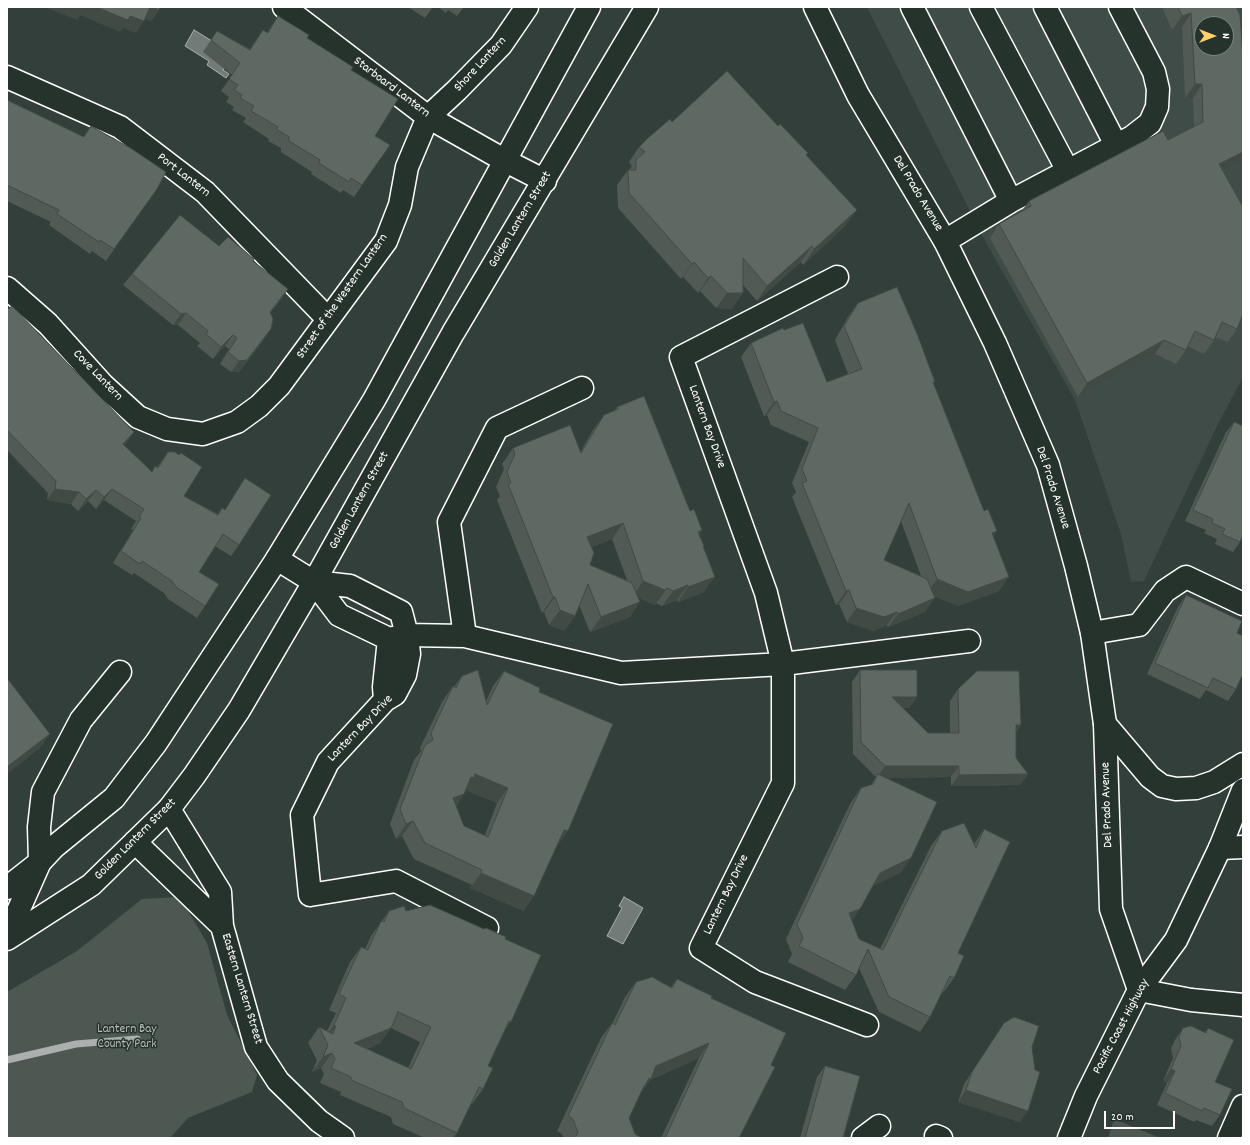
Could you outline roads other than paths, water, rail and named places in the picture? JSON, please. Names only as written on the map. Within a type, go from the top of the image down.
[{"type":"main road","name":"Starboard Lantern","points":[[284,7],[428,117],[504,160],[545,181]]},
{"type":"main road","name":"Shore Lantern","points":[[428,117],[501,45],[527,7]]},
{"type":"main road","points":[[7,888],[40,862],[54,847],[114,798],[156,743],[277,559],[374,400],[589,7]]},
{"type":"main road","name":"Golden Lantern Street","points":[[7,937],[91,885],[169,809],[194,776],[238,710],[314,582],[454,333],[647,7]]},
{"type":"main road","name":"Del Prado Avenue","points":[[815,7],[858,95],[945,241],[995,343],[1048,465],[1076,566],[1092,633],[1105,724],[1111,909],[1138,990]]},
{"type":"main road","points":[[912,7],[1011,201]]},
{"type":"main road","points":[[981,7],[1068,171]]},
{"type":"main road","points":[[1045,7],[1116,145]]},
{"type":"main road","points":[[945,241],[1011,201],[1132,137],[1150,122],[1158,107],[1158,89],[1154,72],[1120,7]]},
{"type":"main road","name":"Port Lantern","points":[[7,77],[120,128],[205,192],[328,319]]},
{"type":"main road","name":"Street of the Western Lantern","points":[[203,434],[237,422],[259,406],[279,386],[386,241],[400,205],[407,166],[428,117]]},
{"type":"main road","name":"Lantern Bay Drive","points":[[837,278],[681,357],[766,593],[783,664],[783,783],[701,948],[754,982],[868,1025]]},
{"type":"main road","name":"Cove Lantern","points":[[7,288],[48,324],[103,385],[138,416],[167,429],[203,434]]},
{"type":"main road","points":[[464,636],[449,522],[497,428],[582,388]]},
{"type":"main road","name":"Lantern Bay Drive","points":[[277,559],[314,582],[350,586],[400,612],[398,637],[409,654],[405,675],[395,694],[385,700],[328,762],[302,815],[310,895],[396,881],[487,928]]},
{"type":"main road","points":[[1092,633],[1139,625],[1165,591],[1186,578],[1243,604]]},
{"type":"main road","points":[[314,582],[339,615],[398,637],[464,636],[621,673],[783,664],[969,641]]},
{"type":"main road","points":[[7,937],[40,862],[39,827],[43,792],[81,720],[120,672]]},
{"type":"main road","points":[[1105,724],[1150,777],[1162,786],[1176,789],[1196,788],[1214,782],[1243,764]]},
{"type":"main road","name":"Pacific Coast Highway","points":[[1069,1138],[1086,1096],[1138,990],[1176,940],[1220,848],[1243,790]]},
{"type":"main road","name":"Eastern Lantern Street","points":[[169,809],[220,892],[222,926],[256,1047],[278,1081],[319,1121],[342,1138]]},
{"type":"main road","name":"Eastern Lantern Street","points":[[135,842],[222,926]]},
{"type":"main road","points":[[1220,848],[1243,848]]},
{"type":"main road","points":[[1138,990],[1191,1000],[1243,1005]]},
{"type":"main road","points":[[1229,1138],[1243,1106]]},
{"type":"waterway","points":[[7,1060],[76,1044],[137,1039]]},
{"type":"park label","name":"Lantern Bay County Park","points":[[127,1038]]}]
